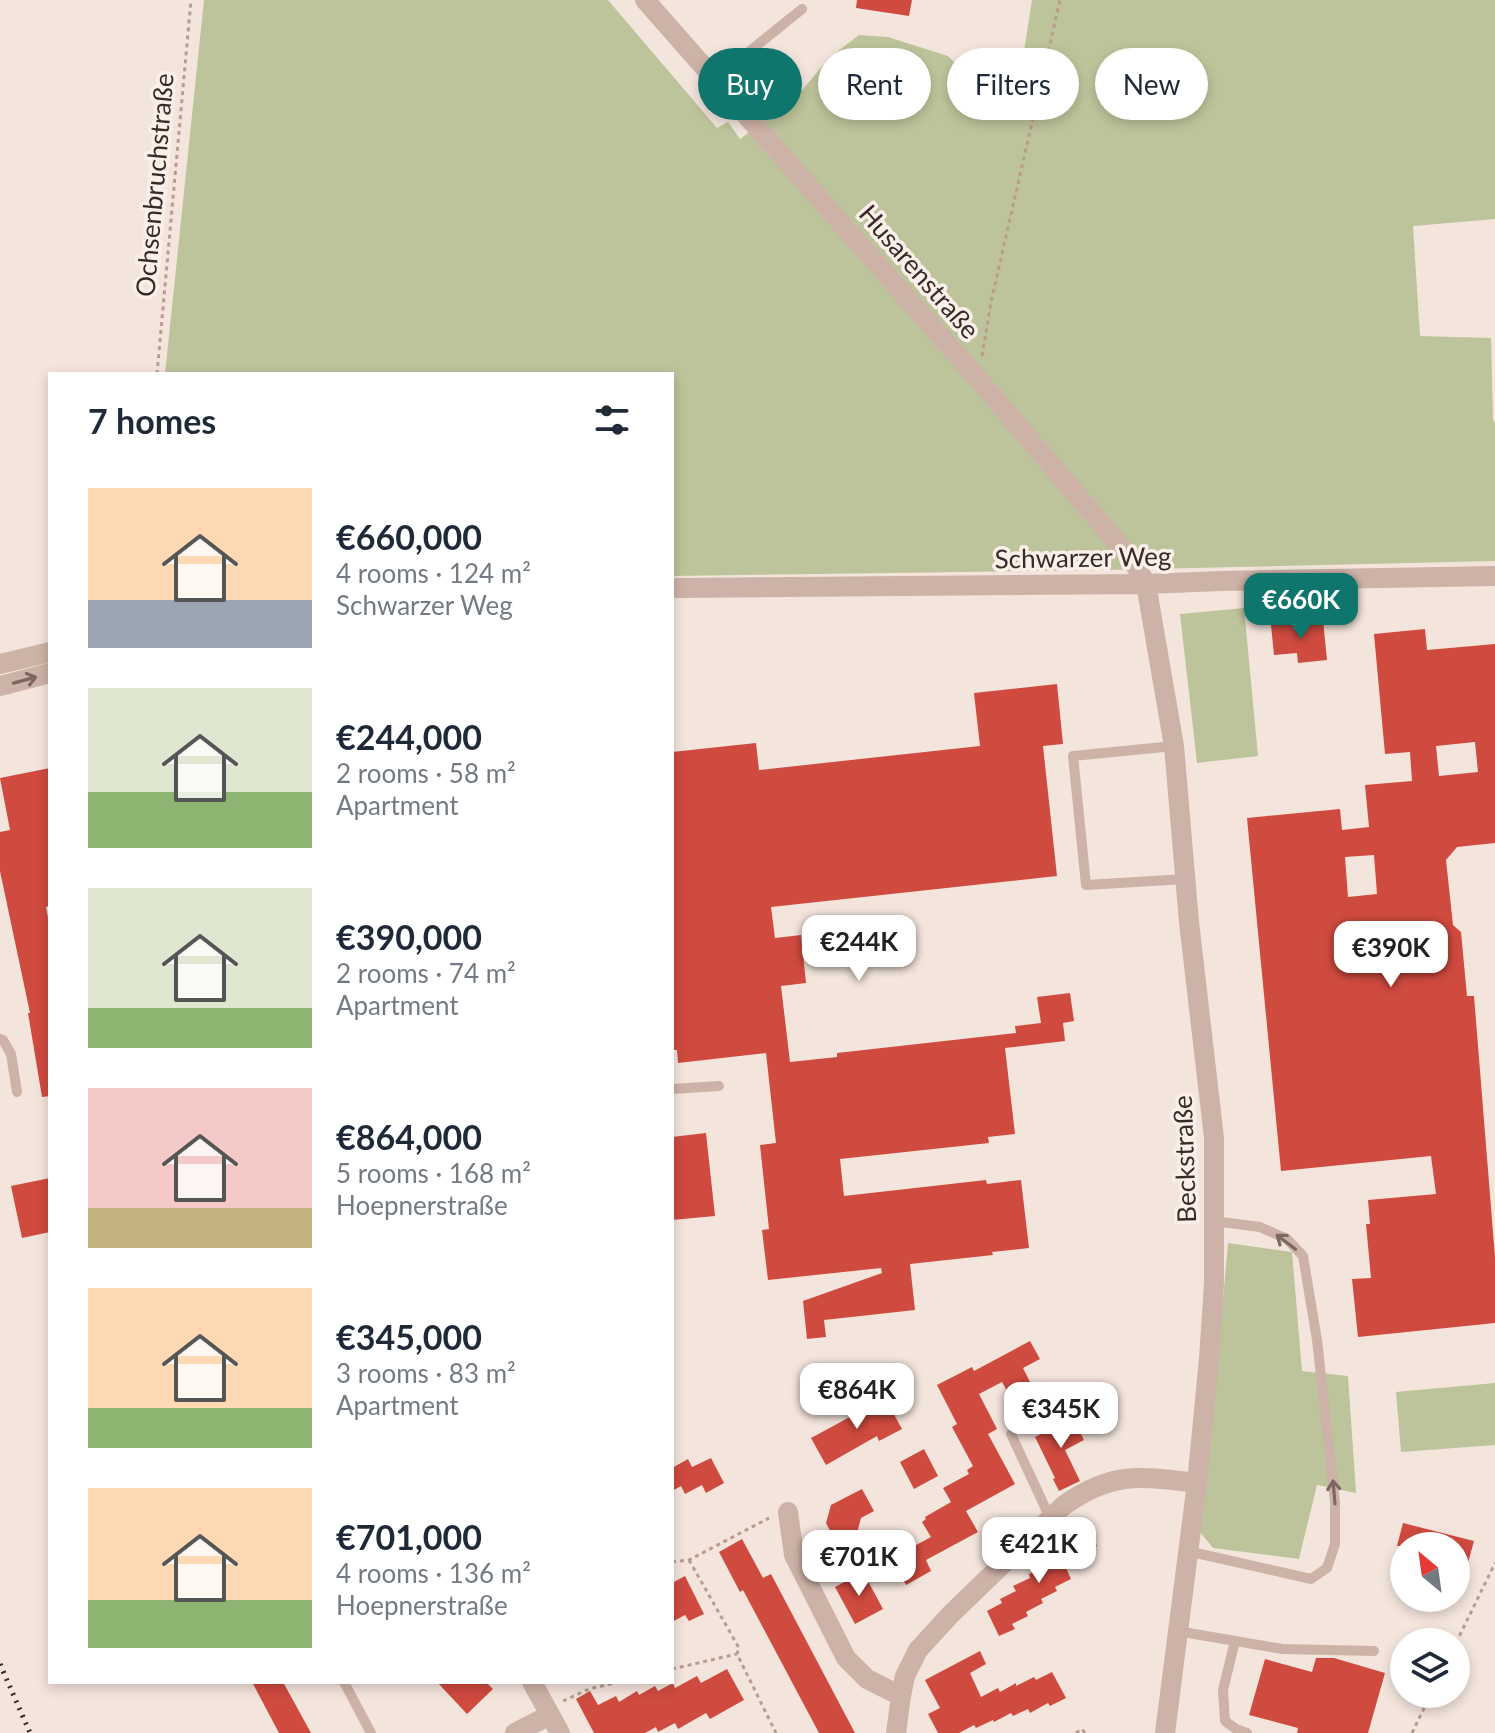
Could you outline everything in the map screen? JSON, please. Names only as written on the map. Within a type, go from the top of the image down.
[{"type":"street","name":"Husarenstraße","points":[[645,0],[698,61]]},
{"type":"street","name":"Husarenstraße","points":[[749,120],[972,372],[1133,561],[1146,584]]},
{"type":"street","name":"Schwarzer Weg","points":[[674,588],[1146,584],[1495,576]]},
{"type":"street","name":"Beckstraße","points":[[1146,584],[1174,746],[1185,879],[1214,1138],[1214,1283],[1209,1359],[1197,1483],[1165,1733]]},
{"type":"street","points":[[0,664],[48,652]]},
{"type":"street","points":[[0,686],[48,674]]},
{"type":"street","points":[[896,1733],[905,1676],[918,1650],[1063,1506],[1082,1492],[1123,1477],[1197,1483]]},
{"type":"street","points":[[788,1512],[794,1555],[846,1658],[867,1679],[901,1696]]},
{"type":"street","points":[[515,1733],[552,1719],[533,1684]]},
{"type":"lane","points":[[754,48],[802,9]]},
{"type":"lane","points":[[1174,746],[1073,756],[1086,885],[1185,879]]},
{"type":"lane","points":[[0,1039],[11,1054],[17,1092]]},
{"type":"lane","points":[[674,1089],[719,1086]]},
{"type":"lane","points":[[1187,1551],[1311,1579],[1327,1568],[1335,1544],[1335,1502],[1317,1340],[1303,1256],[1287,1239],[1260,1227],[1214,1221]]},
{"type":"lane","points":[[1011,1434],[1050,1518]]},
{"type":"lane","points":[[1177,1631],[1282,1649],[1374,1651]]},
{"type":"lane","points":[[1235,1641],[1223,1690],[1225,1721],[1247,1733]]},
{"type":"lane","points":[[345,1684],[371,1733]]},
{"type":"path","name":"Ochsenbruchstraße","points":[[157,372],[191,0]]},
{"type":"path","points":[[972,372],[981,358],[1060,0]]},
{"type":"path","points":[[674,1562],[689,1560],[763,1520],[788,1512]]},
{"type":"path","points":[[689,1560],[739,1648],[737,1654],[776,1733]]},
{"type":"path","points":[[1463,1628],[1495,1563]]},
{"type":"path","points":[[674,1669],[737,1654]]},
{"type":"path","points":[[552,1719],[589,1689],[610,1684]]},
{"type":"path","points":[[1412,1733],[1424,1708]]},
{"type":"path","points":[[1076,1733],[1082,1729],[1085,1733]]},
{"type":"green space","points":[[204,0],[608,0],[698,106],[698,120],[710,120],[717,128],[728,122],[740,139],[765,120],[802,120],[802,90],[818,71],[818,120],[931,120],[931,51],[947,56],[947,120],[1079,120],[1079,48],[1024,48],[1032,0],[1495,0],[1495,219],[1413,226],[1420,336],[1491,338],[1495,424],[1495,561],[674,576],[674,372],[165,372]]},
{"type":"green space","points":[[859,35],[888,37],[923,48],[842,48]]},
{"type":"green space","points":[[1244,608],[1258,756],[1197,763],[1180,614]]},
{"type":"green space","points":[[1228,1243],[1292,1252],[1302,1371],[1348,1376],[1356,1493],[1317,1485],[1299,1559],[1213,1548],[1200,1532]]},
{"type":"green space","points":[[1495,1383],[1495,1445],[1401,1452],[1396,1392]]},
{"type":"building","points":[[857,0],[912,0],[909,16],[856,8]]},
{"type":"building","points":[[1323,620],[1327,660],[1298,663],[1297,653],[1274,655],[1271,625]]},
{"type":"building","points":[[1425,629],[1427,650],[1495,644],[1495,843],[1457,847],[1446,860],[1453,925],[1461,932],[1467,996],[1474,996],[1495,1257],[1495,1323],[1358,1337],[1352,1279],[1371,1278],[1366,1224],[1370,1224],[1368,1200],[1436,1194],[1431,1156],[1281,1171],[1247,818],[1340,809],[1342,830],[1369,827],[1365,785],[1412,781],[1410,752],[1385,754],[1374,634]],"holes":[[[1475,742],[1478,772],[1439,776],[1436,746]],[[1374,855],[1377,894],[1348,897],[1345,857]],[[1380,921],[1384,960],[1354,963],[1351,924]]]},
{"type":"building","points":[[1057,684],[1063,744],[1043,746],[1057,876],[771,907],[775,938],[801,935],[806,983],[781,986],[790,1062],[837,1057],[837,1053],[1016,1033],[1015,1026],[1041,1023],[1037,997],[1070,993],[1074,1021],[1063,1023],[1065,1041],[1005,1048],[1015,1134],[988,1137],[989,1143],[840,1159],[844,1196],[986,1180],[987,1184],[1021,1180],[1029,1248],[910,1264],[915,1310],[824,1320],[826,1337],[807,1339],[803,1301],[882,1273],[881,1268],[768,1280],[762,1230],[769,1229],[760,1145],[776,1143],[766,1053],[678,1063],[677,1050],[674,1050],[674,752],[756,743],[759,770],[980,746],[974,693]]},
{"type":"building","points":[[48,768],[48,1096],[42,1097],[30,1013],[0,871],[0,832],[10,830],[0,778]]},
{"type":"building","points":[[706,1133],[715,1216],[674,1220],[674,1137]]},
{"type":"building","points":[[48,1178],[48,1232],[22,1238],[11,1186]]},
{"type":"building","points":[[1030,1341],[1040,1359],[1023,1368],[1031,1384],[1010,1396],[1002,1382],[979,1394],[997,1429],[988,1434],[1015,1484],[966,1511],[978,1532],[926,1560],[931,1571],[906,1585],[892,1558],[931,1537],[922,1522],[925,1517],[951,1502],[943,1488],[969,1474],[967,1470],[973,1466],[952,1427],[957,1424],[937,1385],[972,1367],[974,1371]]},
{"type":"building","points":[[885,1398],[902,1429],[879,1441],[877,1436],[826,1465],[811,1438]]},
{"type":"building","points":[[1071,1414],[1084,1440],[1065,1450],[1080,1481],[1059,1491],[1035,1437],[1049,1430],[1047,1426]]},
{"type":"building","points":[[924,1449],[938,1476],[914,1489],[900,1462]]},
{"type":"building","points":[[711,1458],[724,1483],[706,1493],[702,1485],[685,1494],[681,1486],[674,1490],[674,1467],[688,1459],[692,1467]]},
{"type":"building","points":[[862,1489],[874,1511],[861,1518],[858,1529],[861,1534],[838,1546],[826,1523],[831,1505]]},
{"type":"building","points":[[1403,1523],[1438,1532],[1401,1532]]},
{"type":"building","points":[[1089,1532],[1097,1546],[1073,1558],[1076,1563],[1066,1568],[1071,1579],[1041,1599],[1043,1603],[1026,1612],[1028,1616],[1012,1624],[1015,1629],[999,1636],[987,1611],[1002,1603],[1000,1599],[1016,1591],[1013,1586],[1045,1566],[1042,1561],[1058,1553],[1056,1549]]},
{"type":"building","points":[[742,1539],[763,1578],[771,1574],[855,1733],[819,1733],[743,1590],[740,1592],[719,1552]]},
{"type":"building","points":[[863,1572],[883,1609],[855,1624],[835,1587]]},
{"type":"building","points":[[685,1576],[704,1614],[689,1621],[685,1615],[674,1621],[674,1582]]},
{"type":"building","points":[[980,1651],[986,1664],[970,1673],[981,1697],[998,1688],[1000,1692],[1016,1683],[1016,1686],[1052,1672],[1066,1698],[1030,1713],[1028,1709],[1013,1716],[1011,1713],[959,1733],[938,1733],[928,1714],[940,1708],[925,1680]]},
{"type":"building","points":[[1316,1658],[1334,1658],[1385,1673],[1368,1733],[1297,1733],[1298,1728],[1249,1715],[1265,1659],[1312,1672]]},
{"type":"building","points":[[727,1669],[744,1700],[710,1719],[706,1713],[678,1729],[675,1723],[658,1732],[656,1727],[645,1733],[594,1733],[576,1699],[590,1691],[598,1705],[616,1696],[619,1702],[637,1691],[639,1695],[655,1686],[658,1691],[671,1684],[675,1688],[697,1676],[701,1683]]},
{"type":"building","points":[[253,1684],[284,1684],[311,1733],[279,1733]]},
{"type":"building","points":[[439,1684],[488,1684],[493,1689],[467,1714]]},
{"type":"railway","points":[[0,1664],[30,1733]]}]
